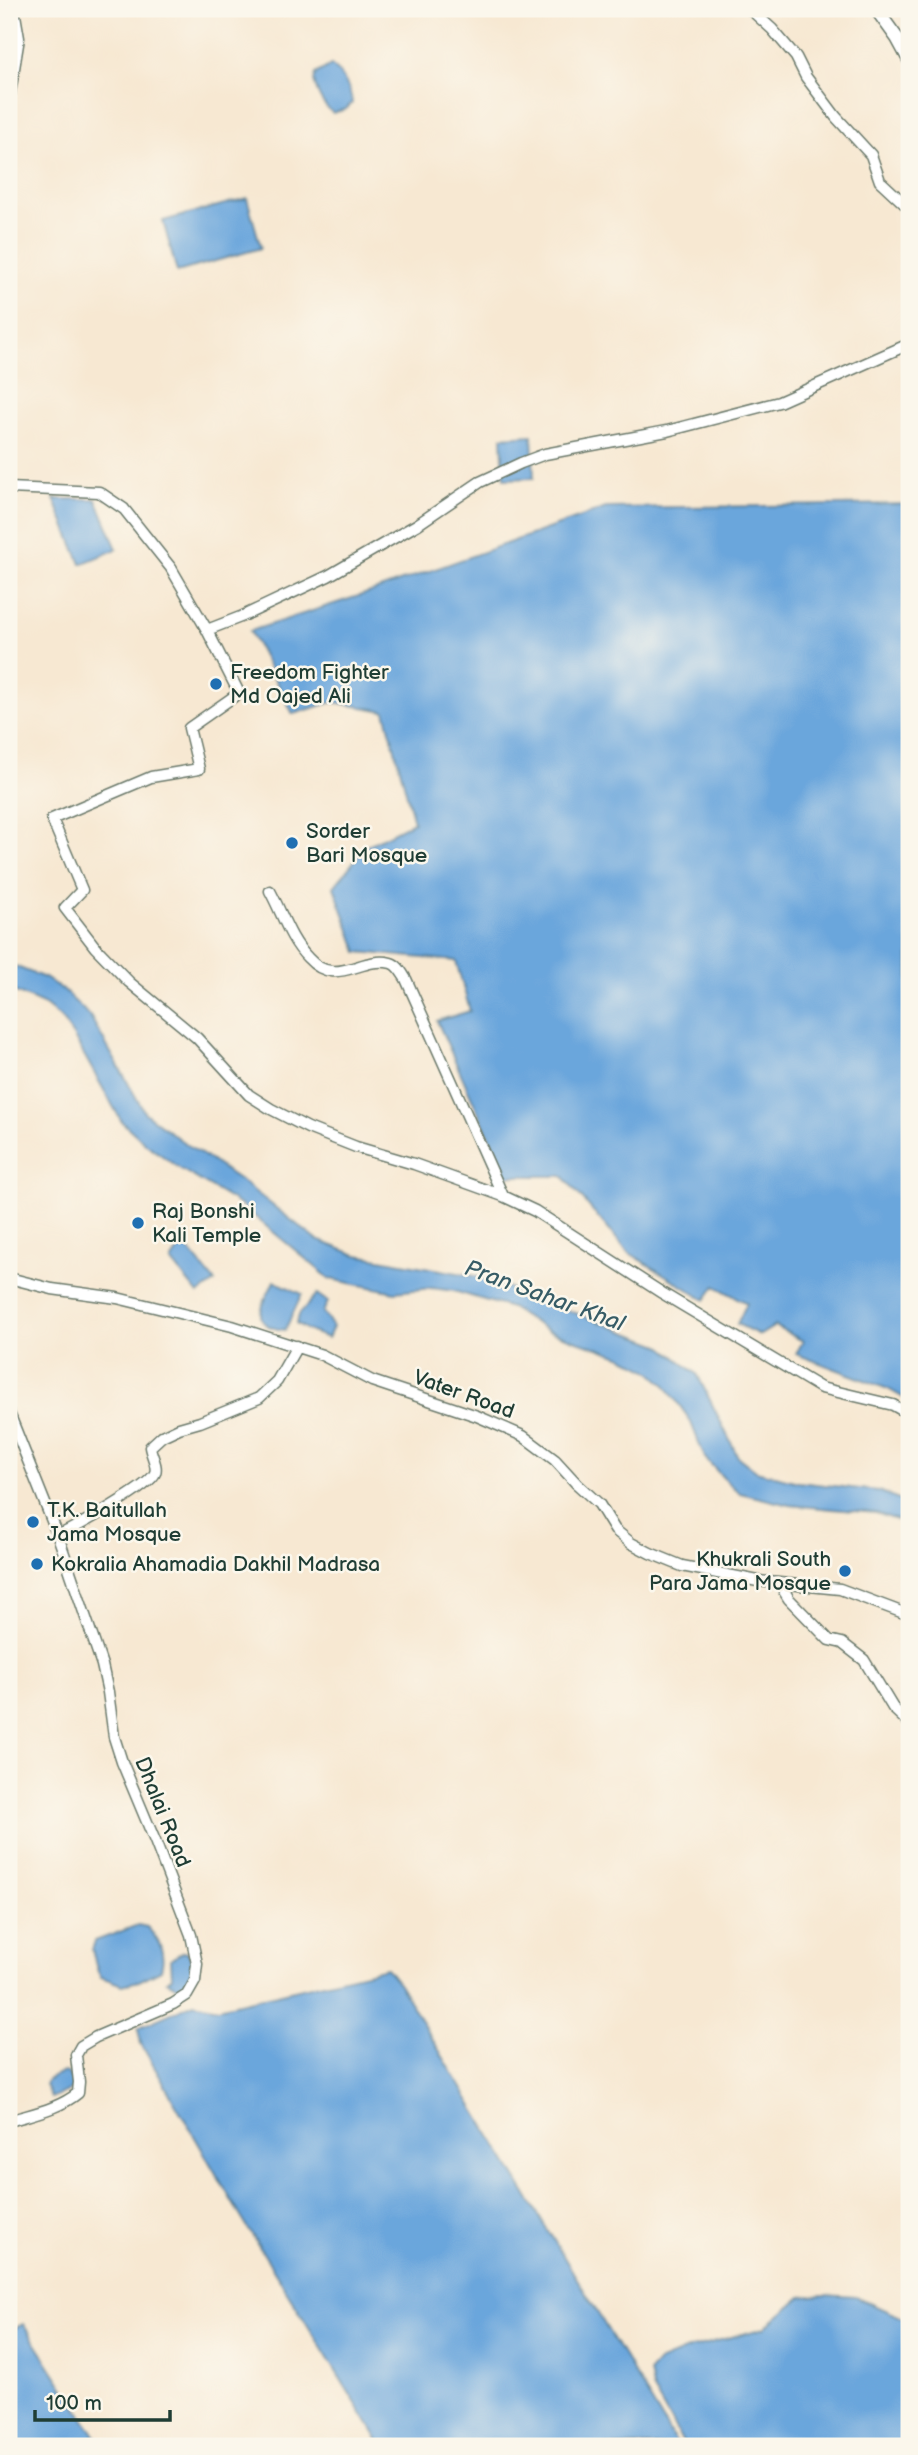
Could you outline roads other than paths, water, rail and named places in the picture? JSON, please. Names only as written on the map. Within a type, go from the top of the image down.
[{"type":"main road","points":[[876,9],[909,60]]},
{"type":"street","points":[[9,99],[11,72],[19,38],[14,9]]},
{"type":"street","points":[[750,9],[796,57],[806,77],[836,117],[871,155],[880,181],[909,208]]},
{"type":"street","points":[[207,630],[328,576],[391,540],[480,482],[521,463],[545,454],[667,431],[779,402],[909,344]]},
{"type":"street","points":[[9,488],[100,492],[124,509],[172,568],[239,693],[189,728],[199,769],[151,777],[52,819],[82,890],[65,908],[95,947],[129,982],[197,1038],[249,1095],[308,1128],[356,1147],[414,1164],[503,1196],[535,1211],[662,1293],[821,1388],[893,1405],[909,1414]]},
{"type":"street","points":[[270,891],[293,939],[309,960],[329,971],[345,971],[374,963],[390,963],[397,967],[406,979],[444,1060],[503,1196]]},
{"type":"street","name":"Vater Road","points":[[9,1278],[52,1289],[117,1298],[232,1326],[297,1346],[343,1364],[372,1381],[477,1416],[523,1436],[555,1460],[599,1504],[615,1530],[650,1553],[682,1566],[758,1581],[840,1589],[909,1615]]},
{"type":"street","points":[[58,1536],[154,1477],[157,1471],[150,1447],[162,1437],[178,1428],[259,1398],[277,1381],[297,1346]]},
{"type":"street","name":"Dhalai Road","points":[[9,1413],[58,1536],[102,1665],[114,1737],[186,1923],[197,1964],[195,1981],[187,1995],[81,2046],[76,2055],[78,2093],[51,2108],[9,2121]]},
{"type":"street","points":[[779,1583],[789,1599],[830,1640],[842,1643],[864,1660],[893,1708],[909,1723]]},
{"type":"water","points":[[331,65],[345,82],[352,103],[346,109],[333,113],[321,99],[314,81],[316,74]]},
{"type":"water","points":[[247,198],[261,248],[177,272],[163,221]]},
{"type":"water","points":[[532,435],[534,478],[504,479],[502,437]]},
{"type":"water","points":[[54,499],[96,499],[117,549],[81,564]]},
{"type":"water","points":[[909,504],[909,1401],[888,1389],[796,1354],[803,1341],[775,1326],[760,1335],[737,1324],[747,1303],[715,1286],[705,1300],[628,1252],[563,1176],[507,1176],[437,1021],[470,1011],[456,961],[358,952],[334,887],[366,846],[414,822],[385,711],[333,702],[293,714],[250,631],[374,591],[606,508]]},
{"type":"water","points":[[9,964],[45,978],[63,990],[90,1016],[145,1113],[240,1180],[317,1240],[357,1255],[480,1277],[660,1345],[697,1374],[738,1457],[756,1471],[798,1482],[878,1491],[909,1503],[909,1524],[876,1513],[789,1505],[740,1493],[705,1458],[690,1420],[665,1385],[650,1371],[623,1357],[549,1331],[511,1308],[454,1291],[432,1288],[395,1292],[330,1279],[242,1206],[179,1168],[122,1122],[60,1017],[45,1005],[9,989]]},
{"type":"water","points":[[183,1243],[215,1282],[198,1294],[171,1261]]},
{"type":"water","points":[[274,1281],[302,1294],[285,1330],[273,1328],[262,1319],[263,1306]]},
{"type":"water","points":[[317,1294],[328,1302],[323,1312],[333,1327],[328,1338],[296,1323],[300,1313]]},
{"type":"water","points":[[138,1925],[147,1927],[158,1942],[163,1958],[161,1970],[139,1981],[122,1985],[101,1977],[92,1950],[95,1941]]},
{"type":"water","points":[[183,1952],[188,1953],[193,1968],[190,1982],[182,1989],[167,1981],[172,1977],[171,1959]]},
{"type":"water","points":[[386,1968],[399,1984],[678,2446],[382,2446],[241,2217],[141,2044],[138,2029],[194,2003],[218,2008]]},
{"type":"water","points":[[64,2072],[68,2073],[73,2082],[73,2089],[51,2098],[45,2085],[47,2080]]},
{"type":"water","points":[[801,2297],[856,2297],[909,2321],[909,2446],[685,2446],[652,2388],[649,2372],[658,2362],[692,2348],[764,2328]]},
{"type":"water","points":[[23,2324],[102,2446],[9,2446],[9,2331]]},
{"type":"place","name":"Freedom Fighter Md Oajed Ali","points":[[216,684]]},
{"type":"place","name":"Sorder Bari Mosque","points":[[292,843]]},
{"type":"place","name":"Raj Bonshi Kali Temple","points":[[138,1223]]},
{"type":"place","name":"T.K. Baitullah Jama Mosque","points":[[33,1522]]},
{"type":"place","name":"Kokralia Ahamadia Dakhil Madrasa","points":[[37,1564]]},
{"type":"place","name":"Khukrali South Para Jama Mosque","points":[[845,1571]]},
{"type":"water label","name":"Pran Sahar Khal","points":[[545,1295]]}]
